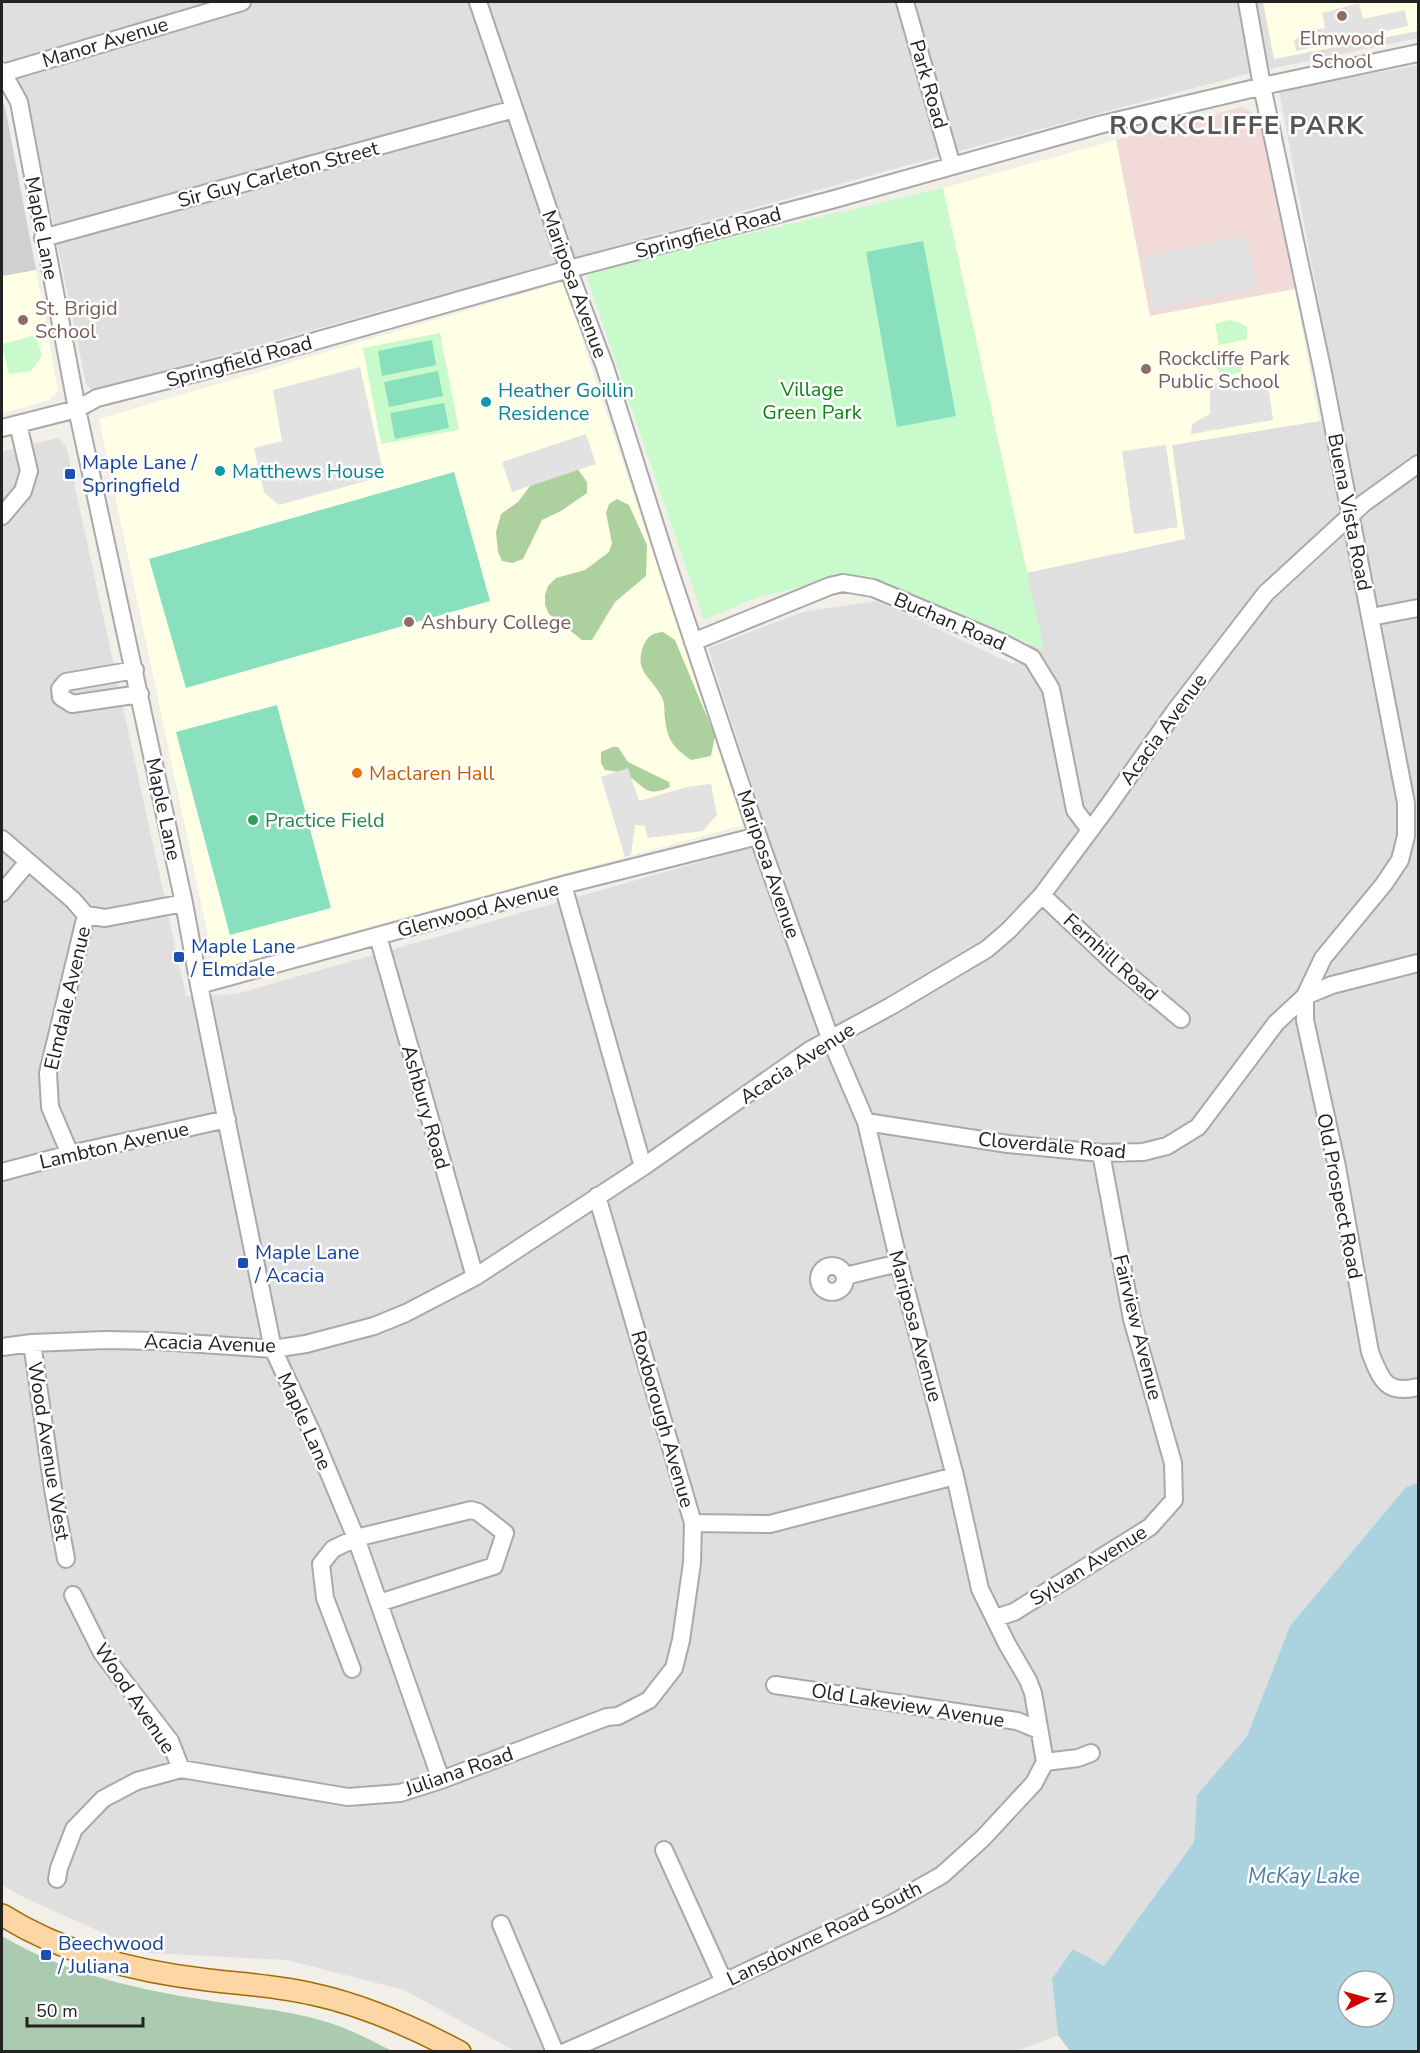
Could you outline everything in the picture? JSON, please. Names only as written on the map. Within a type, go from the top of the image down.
[{"type":"main road","points":[[2,1915],[50,1941],[87,1956],[140,1970],[312,1994],[374,2012],[427,2034],[460,2052]]},
{"type":"street","name":"Manor Avenue","points":[[2,72],[242,2]]},
{"type":"street","name":"Mariposa Avenue","points":[[478,2],[605,367],[758,836],[830,1038],[866,1122],[899,1263],[955,1476],[980,1589],[1028,1680],[1033,1693],[1039,1730]]},
{"type":"street","name":"Park Road","points":[[905,2],[952,166]]},
{"type":"street","name":"Buena Vista Road","points":[[1247,2],[1262,86],[1323,373],[1406,803],[1406,837],[1400,860],[1384,884],[1323,958],[1305,996]]},
{"type":"street","name":"Springfield Road","points":[[10,426],[77,409],[97,398],[255,358],[569,269],[1099,125],[1262,86],[1419,53]]},
{"type":"street","name":"Maple Lane","points":[[2,72],[19,102],[77,409],[184,903],[273,1349],[313,1435],[356,1538],[441,1780]]},
{"type":"street","name":"Sir Guy Carleton Street","points":[[43,238],[514,109]]},
{"type":"street","points":[[2,516],[23,491],[28,471],[10,426]]},
{"type":"street","name":"Acacia Avenue","points":[[2,1347],[84,1340],[133,1340],[273,1349],[306,1344],[374,1326],[406,1313],[475,1277],[532,1242],[830,1038],[891,1006],[987,949],[1009,930],[1042,895],[1175,711],[1266,593],[1371,498],[1419,464]]},
{"type":"street","name":"Buchan Road","points":[[693,642],[830,586],[843,583],[873,588],[1001,642],[1032,658],[1051,689],[1075,810],[1090,830]]},
{"type":"street","points":[[1371,617],[1419,608]]},
{"type":"street","points":[[135,670],[66,682],[60,688],[61,697],[72,704],[140,694]]},
{"type":"street","name":"Glenwood Avenue","points":[[199,985],[563,885],[758,836]]},
{"type":"street","name":"Elmdale Avenue","points":[[2,839],[73,900],[86,915],[48,1073],[50,1107],[70,1154]]},
{"type":"street","points":[[2,893],[28,862]]},
{"type":"street","points":[[563,885],[643,1167]]},
{"type":"street","name":"Fernhill Road","points":[[1042,895],[1114,963],[1181,1019]]},
{"type":"street","points":[[86,915],[105,918],[184,903]]},
{"type":"street","name":"Ashbury Road","points":[[378,936],[475,1277]]},
{"type":"street","name":"Cloverdale Road","points":[[866,1122],[1008,1144],[1101,1153],[1119,1154],[1167,1146],[1198,1127],[1276,1023],[1305,996],[1332,985],[1419,963]]},
{"type":"street","name":"Old Prospect Road","points":[[1305,996],[1305,1020],[1337,1167],[1366,1340],[1382,1380],[1394,1389],[1405,1390],[1419,1387]]},
{"type":"street","name":"Lambton Avenue","points":[[2,1172],[70,1154],[227,1119]]},
{"type":"street","name":"Fairview Avenue","points":[[1101,1153],[1132,1319],[1173,1463],[1174,1500]]},
{"type":"street","name":"Roxborough Avenue","points":[[597,1196],[693,1523],[770,1524],[955,1476]]},
{"type":"street","points":[[845,1276],[899,1263]]},
{"type":"street","name":"Wood Avenue West","points":[[32,1343],[53,1489],[66,1559]]},
{"type":"street","name":"Sylvan Avenue","points":[[995,1618],[1014,1612],[1150,1527],[1174,1500]]},
{"type":"street","points":[[352,1670],[325,1598],[321,1563],[333,1549],[356,1538],[471,1510],[478,1512],[505,1533],[494,1566],[379,1603]]},
{"type":"street","name":"Juliana Road","points":[[57,1879],[74,1829],[103,1799],[137,1781],[181,1769],[348,1797],[400,1793],[441,1780],[607,1717],[618,1716],[649,1700],[674,1668],[679,1649],[692,1563],[693,1523]]},
{"type":"street","name":"Wood Avenue","points":[[73,1595],[102,1653],[170,1741],[181,1769]]},
{"type":"street","name":"Old Lakeview Avenue","points":[[776,1685],[1017,1721],[1039,1730]]},
{"type":"street","points":[[1039,1730],[1045,1762],[1078,1758],[1091,1753]]},
{"type":"street","name":"Lansdowne Road South","points":[[565,2052],[724,1982],[889,1905],[942,1875],[983,1838],[1034,1783],[1045,1762]]},
{"type":"street","points":[[664,1850],[724,1982]]},
{"type":"street","points":[[501,1924],[555,2052]]},
{"type":"shaded area","points":[[2,2],[1418,2],[1418,38],[1254,72],[937,157],[92,391],[86,384],[32,120],[19,83],[2,55]]},
{"type":"shaded area","name":"Elmwood School","points":[[1263,2],[1418,2],[1418,31],[1274,59]]},
{"type":"shaded area","points":[[1359,3],[1363,19],[1405,10],[1408,26],[1296,51],[1294,41],[1303,32],[1325,28],[1322,13]]},
{"type":"shaded area","points":[[1418,65],[1418,1483],[1406,1487],[1290,1626],[1247,1736],[1197,1795],[1194,1842],[1104,1967],[1073,1949],[1052,1979],[1058,2035],[1014,2052],[515,2051],[404,1990],[287,1960],[148,1953],[25,1898],[2,1885],[2,452],[58,438],[66,446],[186,996],[236,994],[770,842],[708,648],[803,612],[877,601],[1013,664],[1040,631],[1026,573],[1185,539],[1172,445],[1319,421],[1340,415],[1279,91]]},
{"type":"shaded area","points":[[2,99],[36,270],[2,276]]},
{"type":"shaded area","points":[[1242,107],[1260,116],[1295,289],[1150,316],[1116,140]]},
{"type":"shaded area","name":"Rockcliffe Park Public School","points":[[1116,140],[1150,316],[1295,289],[1319,421],[1172,445],[1185,539],[1026,573],[943,188]]},
{"type":"shaded area","points":[[1246,236],[1257,288],[1153,310],[1142,257]]},
{"type":"shaded area","name":"St. Brigid School","points":[[36,270],[58,390],[50,400],[2,413],[2,276]]},
{"type":"shaded area","name":"Ashbury College","points":[[563,282],[743,825],[215,969],[99,419]]},
{"type":"shaded area","points":[[360,367],[384,476],[279,505],[264,492],[254,448],[282,441],[273,390]]},
{"type":"shaded area","points":[[1267,377],[1273,420],[1191,434],[1192,424],[1210,414],[1210,384]]},
{"type":"shaded area","points":[[586,434],[596,464],[512,492],[502,462]]},
{"type":"shaded area","points":[[1166,445],[1178,527],[1134,534],[1122,451]]},
{"type":"shaded area","points":[[628,768],[639,801],[687,787],[711,784],[717,815],[703,831],[648,838],[645,826],[635,825],[631,855],[625,857],[601,777]]},
{"type":"shaded area","points":[[2,1936],[53,1961],[107,1980],[162,1993],[303,2015],[346,2029],[392,2051],[2,2051]]},
{"type":"green space","name":"Village Green Park","points":[[943,188],[1044,650],[944,607],[844,577],[758,597],[704,620],[585,272]]},
{"type":"green space","points":[[923,241],[956,416],[897,427],[866,252]]},
{"type":"green space","points":[[1229,320],[1247,327],[1247,339],[1219,345],[1215,324]]},
{"type":"green space","points":[[440,333],[459,430],[381,444],[363,348]]},
{"type":"green space","points":[[36,335],[42,356],[31,371],[9,374],[2,344]]},
{"type":"green space","points":[[432,340],[436,365],[382,376],[378,351]]},
{"type":"green space","points":[[1228,355],[1238,358],[1241,372],[1227,377],[1221,376],[1215,365],[1216,360]]},
{"type":"green space","points":[[438,371],[443,396],[389,407],[384,382]]},
{"type":"green space","points":[[444,403],[449,428],[395,439],[390,413]]},
{"type":"green space","points":[[574,464],[587,482],[587,493],[561,511],[542,520],[523,559],[512,563],[502,561],[498,552],[496,532],[501,514],[518,502],[537,477]]},
{"type":"green space","points":[[454,472],[490,601],[186,688],[149,559]]},
{"type":"green space","points":[[617,499],[629,505],[647,545],[646,576],[615,602],[592,640],[582,640],[549,614],[545,605],[545,595],[548,586],[556,578],[585,570],[609,552],[612,543],[606,513],[609,504]]},
{"type":"green space","points":[[663,632],[675,640],[715,736],[711,756],[691,760],[676,747],[668,733],[663,700],[643,670],[641,656],[645,643],[650,636]]},
{"type":"green space","name":"Practice Field","points":[[277,705],[331,908],[230,935],[176,732]]},
{"type":"green space","points":[[618,747],[628,762],[669,782],[670,787],[661,791],[649,791],[624,774],[605,770],[601,763],[601,752]]},
{"type":"water","name":"McKay Lake","points":[[1418,1483],[1418,2051],[1070,2051],[1058,2035],[1052,1979],[1073,1949],[1104,1966],[1194,1842],[1197,1795],[1247,1736],[1290,1626],[1406,1487]]},
{"type":"place","name":"Elmwood School","points":[[1342,16]]},
{"type":"place","name":"St. Brigid School","points":[[23,320]]},
{"type":"place","name":"Rockcliffe Park Public School","points":[[1146,369]]},
{"type":"place","name":"Heather Goillin Residence","points":[[486,402]]},
{"type":"place","name":"Matthews House","points":[[220,471]]},
{"type":"place","name":"Maple Lane / Springfield","points":[[70,474]]},
{"type":"place","name":"Ashbury College","points":[[409,622]]},
{"type":"place","name":"Maclaren Hall","points":[[357,773]]},
{"type":"place","name":"Practice Field","points":[[253,820]]},
{"type":"place","name":"Maple Lane / Elmdale","points":[[179,957]]},
{"type":"place","name":"Maple Lane / Acacia","points":[[243,1263]]},
{"type":"place","name":"Beechwood / Juliana","points":[[46,1955]]},
{"type":"district","name":"ROCKCLIFFE PARK","points":[[1237,125]]}]
